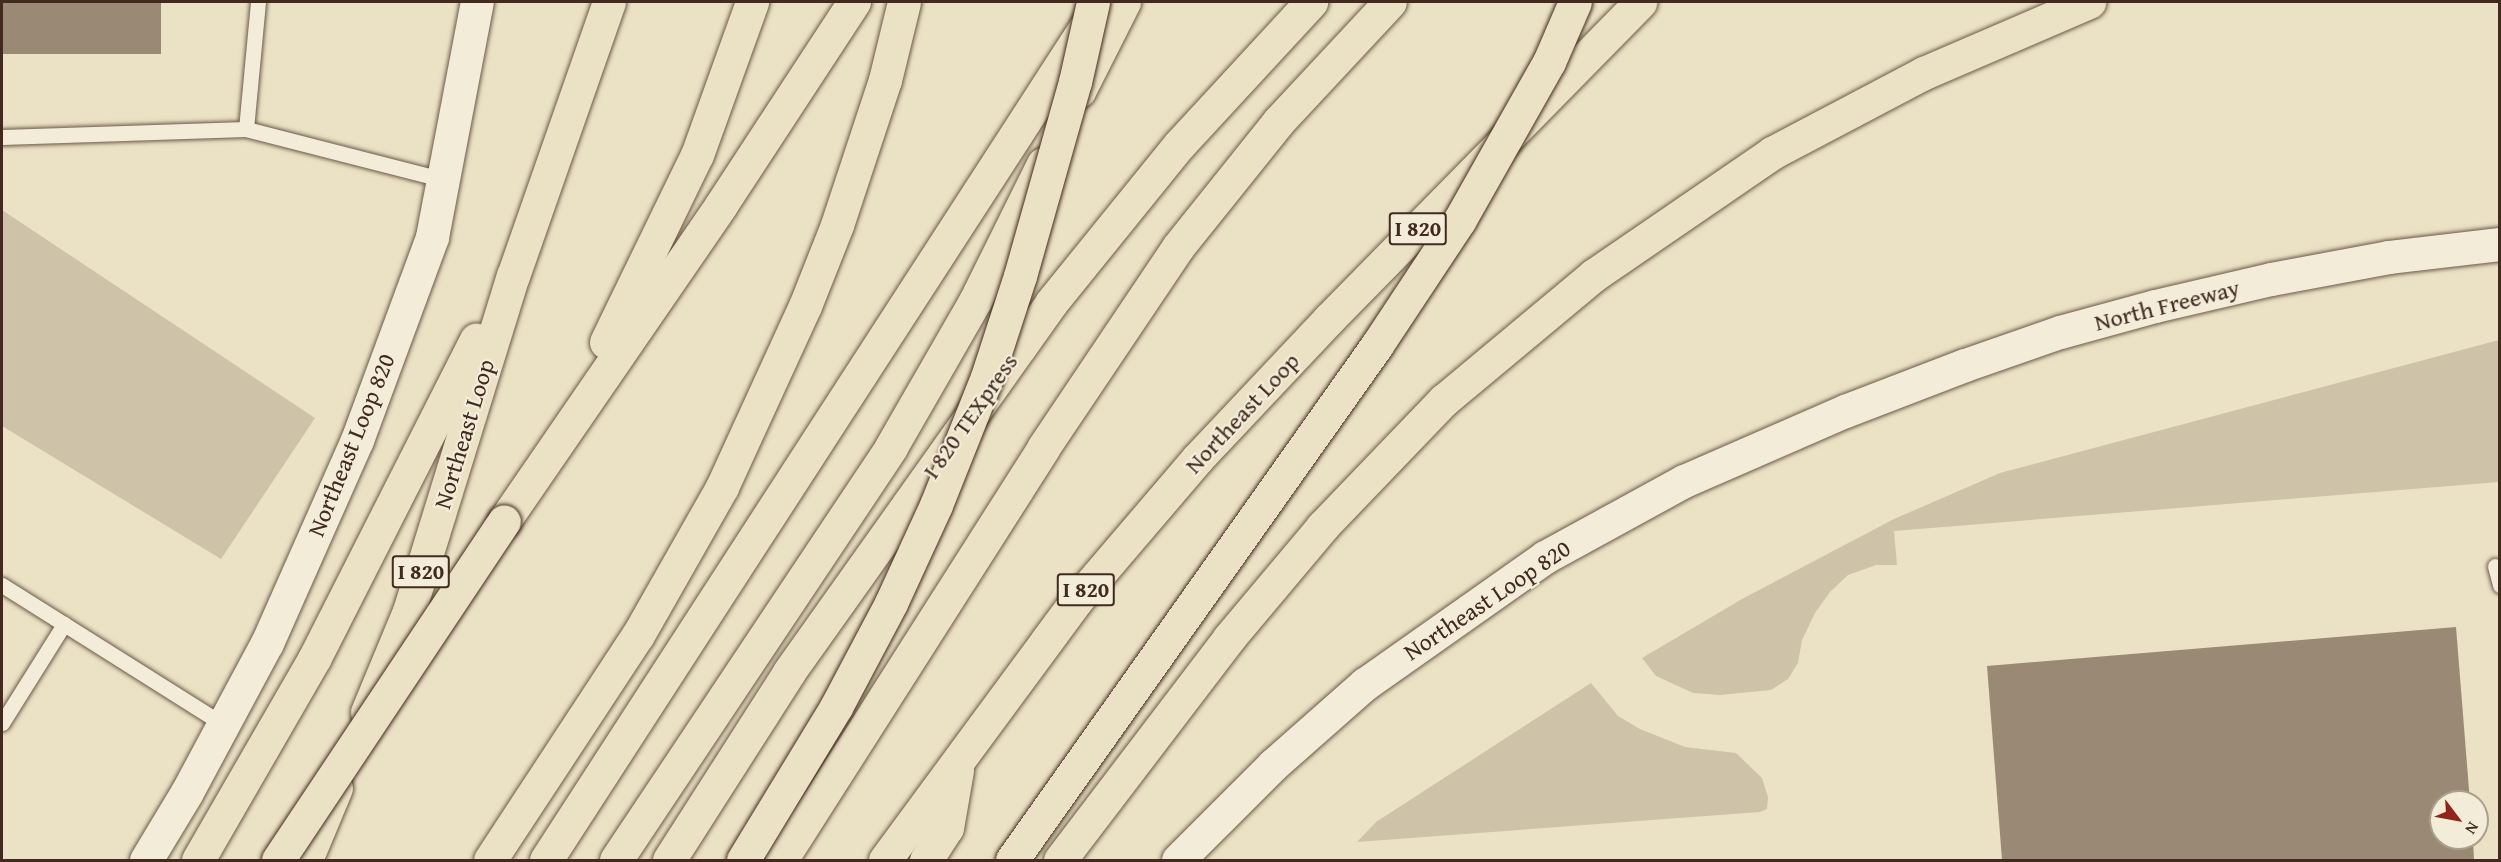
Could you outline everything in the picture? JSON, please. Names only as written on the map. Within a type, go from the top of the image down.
[{"type":"highway","name":"Northeast Loop","points":[[306,861],[409,611],[513,276],[609,2]]},
{"type":"highway","points":[[504,521],[602,351],[646,264],[697,155],[752,2]]},
{"type":"highway","points":[[278,861],[504,521],[721,205],[854,2]]},
{"type":"highway","points":[[490,861],[638,635],[722,487],[805,306],[837,225],[875,112],[904,2]]},
{"type":"highway","points":[[743,861],[836,707],[891,603],[936,505],[987,377],[1020,276],[1072,93],[1093,2]]},
{"type":"highway","points":[[546,861],[1042,90],[1102,2]]},
{"type":"highway","name":"I 820 TEXpress","points":[[616,861],[891,447],[975,301],[1124,2]]},
{"type":"highway","name":"I 820 TEXpress","points":[[669,861],[789,672],[1050,303],[1179,145],[1311,2]]},
{"type":"highway","points":[[781,861],[1043,447],[1178,247],[1278,122],[1390,2]]},
{"type":"highway","points":[[1012,861],[1377,345],[1460,221],[1549,62],[1575,2]]},
{"type":"highway","name":"Northeast Loop","points":[[885,861],[958,766],[1068,612],[1197,458],[1329,319],[1640,2]]},
{"type":"highway","points":[[1060,861],[1229,638],[1322,527],[1444,400],[1506,348],[1594,275],[1772,153],[1924,73],[2089,2]]},
{"type":"highway","points":[[198,861],[315,657],[490,312],[513,276]]},
{"type":"highway","points":[[926,861],[947,828],[958,766]]},
{"type":"main road","name":"Northeast Loop 820","points":[[146,861],[187,792],[267,643],[357,440],[432,237],[477,2]]},
{"type":"main road","name":"North Freeway","points":[[1845,411],[2049,336],[2155,306],[2271,279],[2377,260],[2499,244]]},
{"type":"main road","name":"Northeast Loop 820","points":[[1179,861],[1273,765],[1365,684],[1545,557],[1684,481],[1845,411]]},
{"type":"lane","points":[[246,129],[258,2]]},
{"type":"lane","points":[[2,138],[246,129],[444,180]]},
{"type":"lane","points":[[2495,566],[2499,585]]},
{"type":"lane","points":[[2,585],[223,723]]},
{"type":"lane","points":[[2,723],[64,624]]},
{"type":"shaded area","points":[[2,210],[315,418],[221,559],[2,426]]},
{"type":"shaded area","points":[[2499,340],[2499,482],[1894,531],[1897,565],[1876,565],[1848,575],[1830,592],[1815,613],[1802,640],[1798,663],[1788,679],[1771,690],[1720,695],[1693,693],[1656,676],[1642,658],[1742,599],[1894,519],[2000,473]]},
{"type":"shaded area","points":[[1591,683],[1618,716],[1640,729],[1685,747],[1736,753],[1762,778],[1768,797],[1767,809],[1760,812],[1357,842],[1376,822]]},
{"type":"building","points":[[2,2],[161,2],[161,54],[2,54]]},
{"type":"building","points":[[2456,627],[2469,790],[2429,790],[2429,850],[2474,850],[2474,860],[2002,860],[1987,666]]}]
